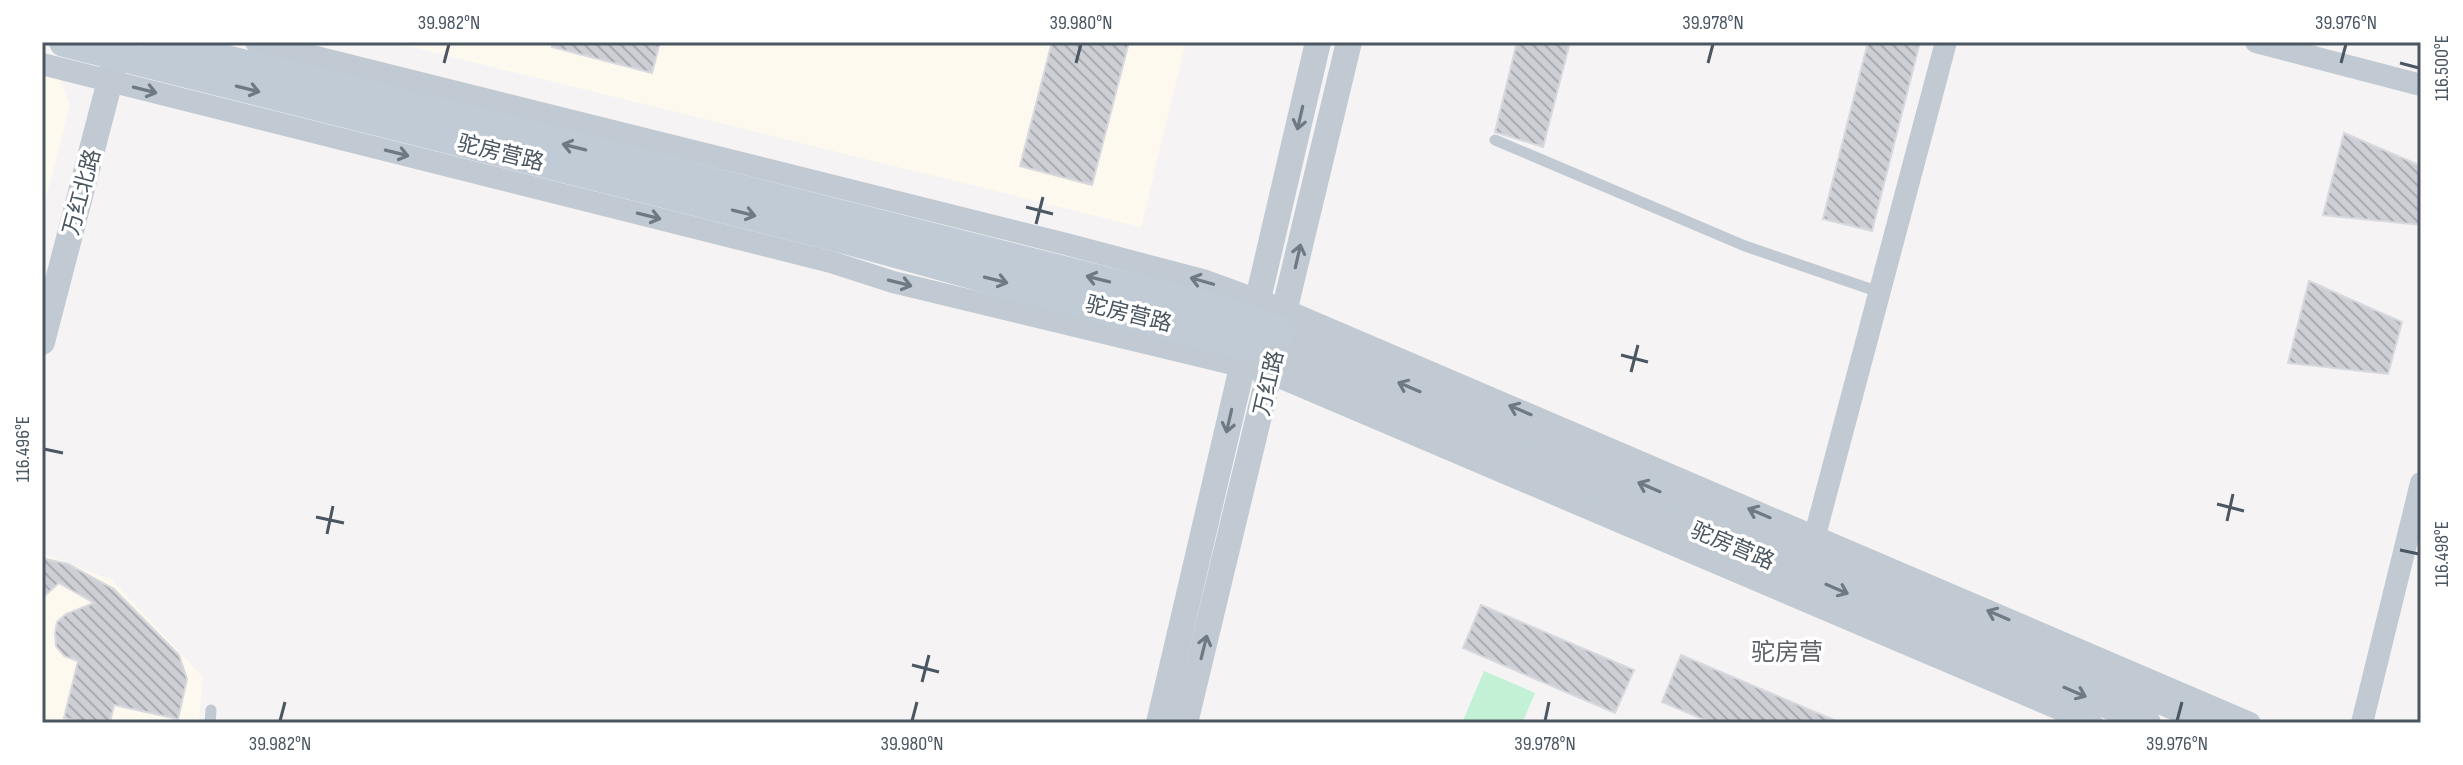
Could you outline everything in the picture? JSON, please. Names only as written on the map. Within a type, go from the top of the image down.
[{"type":"main road","name":"驼房营路","points":[[64,42],[115,59],[838,237],[983,277],[1264,338]]},
{"type":"main road","name":"驼房营路","points":[[155,42],[1200,305],[1264,338]]},
{"type":"street","points":[[256,42],[1206,281],[1264,338],[2092,723]]},
{"type":"street","name":"万红路","points":[[1185,723],[1264,338],[1318,42]]},
{"type":"street","name":"万红路","points":[[1159,723],[1349,42]]},
{"type":"street","points":[[1946,42],[1812,546],[2250,723]]},
{"type":"street","points":[[2256,42],[2421,85]]},
{"type":"street","points":[[42,64],[115,59]]},
{"type":"street","name":"万红北路","points":[[42,342],[55,272],[115,59]]},
{"type":"street","name":"驼房营路","points":[[1264,338],[1812,546],[2212,723]]},
{"type":"street","name":"驼房营路","points":[[1264,338],[1421,414],[2148,723]]},
{"type":"street","points":[[2362,723],[2421,483]]},
{"type":"lane","points":[[1495,140],[1745,246],[1879,292]]},
{"type":"shaded area","points":[[392,42],[1186,42],[1141,227]]},
{"type":"shaded area","points":[[42,65],[55,68],[70,104],[42,215]]},
{"type":"shaded area","points":[[42,553],[112,580],[203,677],[199,723],[42,723]]},
{"type":"green space","points":[[1484,671],[1535,693],[1522,723],[1462,723]]},
{"type":"building","points":[[553,42],[660,42],[652,73],[552,47]]},
{"type":"building","points":[[1052,42],[1129,42],[1092,185],[1020,166]]},
{"type":"building","points":[[1517,42],[1570,42],[1543,147],[1495,132]]},
{"type":"building","points":[[1868,42],[1920,42],[1872,231],[1823,219]]},
{"type":"building","points":[[2344,133],[2421,166],[2421,225],[2323,215]]},
{"type":"building","points":[[2309,281],[2402,322],[2388,374],[2288,363]]},
{"type":"building","points":[[42,558],[68,564],[114,589],[179,655],[187,679],[178,719],[114,705],[110,723],[64,718],[78,661],[64,656],[56,646],[57,622],[66,614],[94,603],[59,583],[42,598]]},
{"type":"building","points":[[1481,605],[1634,670],[1615,713],[1463,648]]},
{"type":"building","points":[[1681,655],[1841,723],[1712,723],[1662,702]]},
{"type":"district","name":"驼房营","points":[[1787,652]]}]
